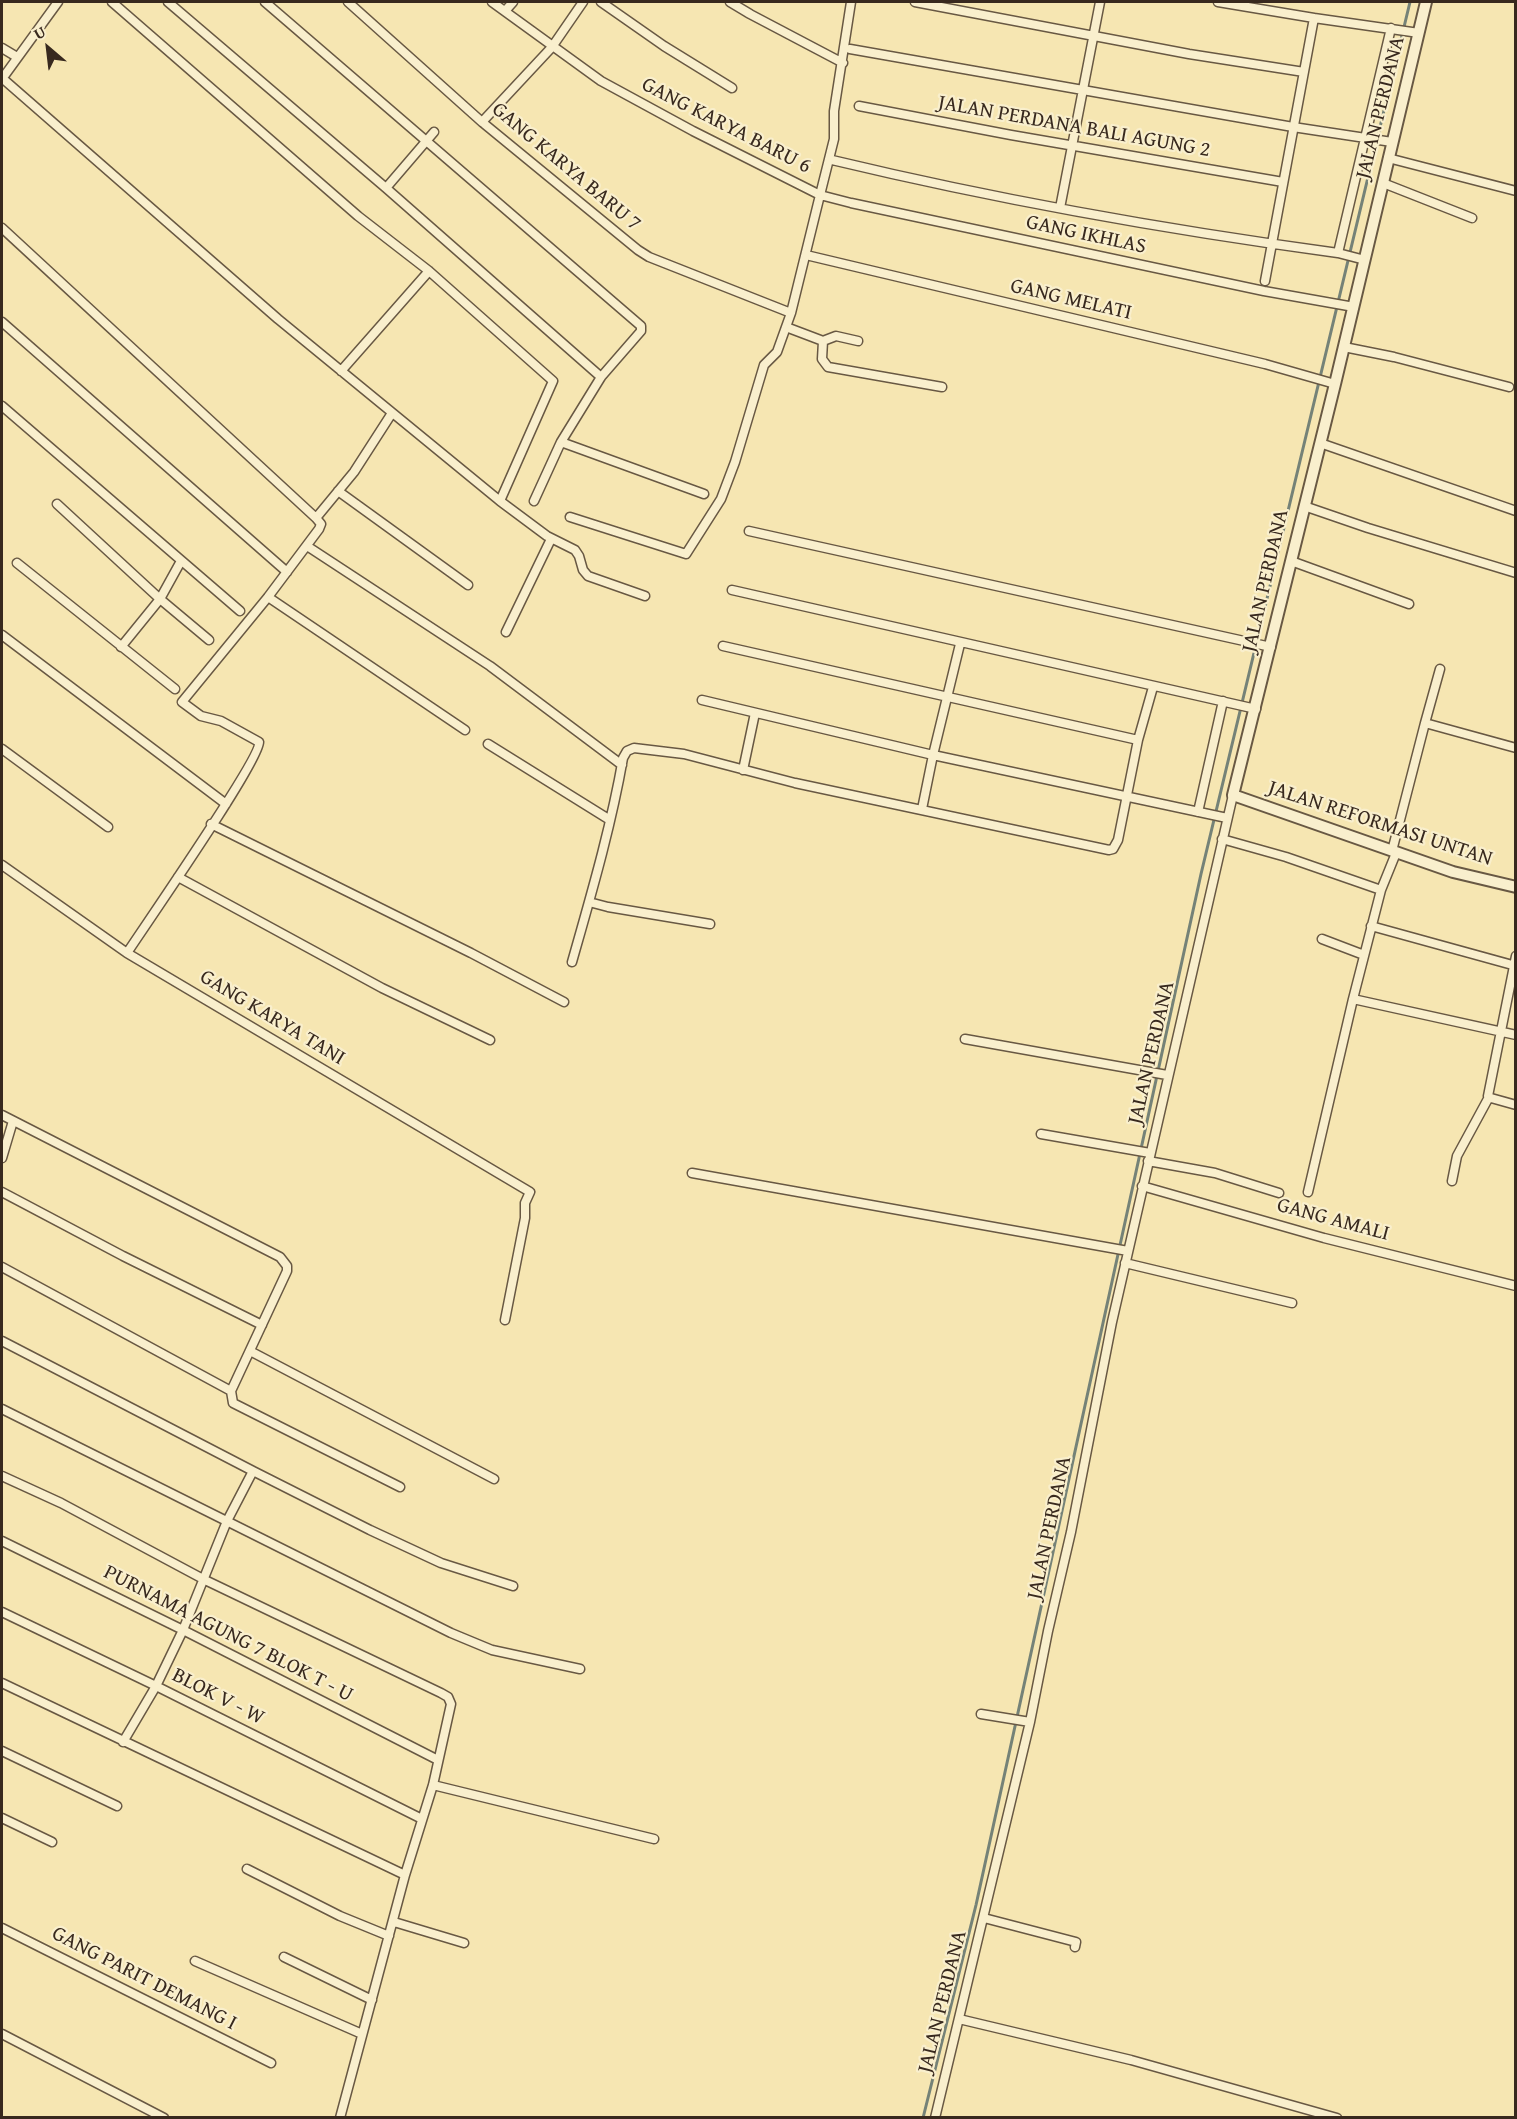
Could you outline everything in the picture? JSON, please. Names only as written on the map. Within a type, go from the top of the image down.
[{"type":"street","points":[[58,2],[2,78],[278,320],[500,501],[551,539],[574,550],[588,576],[645,596]]},
{"type":"street","points":[[112,2],[358,216],[429,271],[553,381],[500,501]]},
{"type":"street","points":[[168,2],[386,188],[601,377]]},
{"type":"street","points":[[265,2],[641,326],[641,331],[601,377],[561,442],[534,501]]},
{"type":"street","name":"GANG KARYA BARU 7","points":[[348,2],[482,122],[638,250],[649,257],[791,313]]},
{"type":"street","name":"GANG KARYA BARU 6","points":[[492,2],[601,81],[820,195],[791,313],[777,352],[764,365],[735,462],[721,500],[686,554],[570,516]]},
{"type":"street","points":[[505,11],[513,2]]},
{"type":"street","points":[[482,122],[552,46],[583,2]]},
{"type":"street","points":[[601,2],[664,46],[732,88]]},
{"type":"street","points":[[730,2],[843,63]]},
{"type":"street","points":[[820,195],[834,140],[834,111],[851,2]]},
{"type":"street","points":[[915,2],[1190,54],[1304,72]]},
{"type":"street","points":[[1060,208],[1100,2]]},
{"type":"street","points":[[1218,2],[1416,32]]},
{"type":"street","name":"JALAN PERDANA","points":[[935,2118],[984,1918],[1021,1720],[1048,1630],[1071,1532],[1126,1251],[1222,839],[1223,818],[1233,795],[1251,708],[1291,561],[1320,443],[1331,383],[1344,347],[1349,306],[1383,183],[1390,142],[1416,32],[1426,2]]},
{"type":"street","points":[[1265,281],[1314,18]]},
{"type":"street","points":[[1339,254],[1393,29]]},
{"type":"street","points":[[2,48],[17,57]]},
{"type":"street","points":[[850,49],[1390,142]]},
{"type":"street","name":"JALAN PERDANA BALI AGUNG 2","points":[[859,106],[1283,182]]},
{"type":"street","points":[[386,188],[434,132]]},
{"type":"street","points":[[1388,158],[1515,191]]},
{"type":"street","points":[[832,160],[927,182],[1060,208],[1361,259]]},
{"type":"street","points":[[1383,183],[1472,218]]},
{"type":"street","name":"GANG IKHLAS","points":[[820,195],[1216,282],[1349,306]]},
{"type":"street","points":[[2,228],[321,524],[268,597],[182,702],[201,716],[228,724],[260,744],[252,763],[226,804],[127,953]]},
{"type":"street","name":"GANG MELATI","points":[[806,255],[1265,364],[1331,383]]},
{"type":"street","points":[[341,371],[429,271]]},
{"type":"street","points":[[2,322],[287,572]]},
{"type":"street","points":[[786,327],[823,341],[836,336],[858,341]]},
{"type":"street","points":[[823,341],[822,359],[828,367],[942,387]]},
{"type":"street","points":[[1344,347],[1394,357],[1509,387]]},
{"type":"street","points":[[2,406],[240,611]]},
{"type":"street","points":[[316,518],[354,472],[392,412]]},
{"type":"street","points":[[561,442],[705,494]]},
{"type":"street","points":[[1320,443],[1515,511]]},
{"type":"street","points":[[338,491],[468,585]]},
{"type":"street","points":[[57,504],[209,640]]},
{"type":"street","points":[[1304,506],[1515,573]]},
{"type":"street","points":[[749,531],[1268,646]]},
{"type":"street","points":[[506,632],[551,539]]},
{"type":"street","points":[[307,546],[490,666],[622,765]]},
{"type":"street","points":[[121,647],[160,598],[181,561]]},
{"type":"street","points":[[1291,561],[1409,604]]},
{"type":"street","points":[[17,563],[175,689]]},
{"type":"street","points":[[732,590],[960,644],[1251,708]]},
{"type":"street","points":[[268,597],[465,730]]},
{"type":"street","points":[[2,634],[226,804]]},
{"type":"street","points":[[922,809],[960,644]]},
{"type":"street","points":[[723,646],[1138,740]]},
{"type":"street","points":[[1308,1192],[1371,926],[1394,852],[1440,669]]},
{"type":"street","points":[[572,962],[627,751],[634,748],[684,754],[795,783],[1109,850],[1113,849],[1118,840],[1138,740],[1153,687]]},
{"type":"street","points":[[702,700],[933,755],[1223,818]]},
{"type":"street","points":[[1198,812],[1226,701]]},
{"type":"street","points":[[742,770],[755,713]]},
{"type":"street","points":[[1425,723],[1515,748]]},
{"type":"street","points":[[488,744],[610,820]]},
{"type":"street","points":[[2,749],[108,827]]},
{"type":"street","name":"JALAN REFORMASI UNTAN","points":[[1233,795],[1453,872],[1515,887]]},
{"type":"street","points":[[211,824],[461,948],[564,1002]]},
{"type":"street","points":[[1222,839],[1286,857],[1381,890]]},
{"type":"street","name":"GANG KARYA TANI","points":[[2,865],[127,953],[530,1192],[525,1203],[525,1218],[505,1320]]},
{"type":"street","points":[[178,877],[382,988],[490,1040]]},
{"type":"street","points":[[589,902],[710,924]]},
{"type":"street","points":[[1371,926],[1514,966]]},
{"type":"street","points":[[1322,939],[1364,955]]},
{"type":"street","points":[[1452,1181],[1457,1156],[1489,1097],[1515,956]]},
{"type":"street","points":[[1353,999],[1515,1035]]},
{"type":"street","points":[[965,1039],[1166,1074]]},
{"type":"street","points":[[1489,1097],[1515,1105]]},
{"type":"street","points":[[2,1115],[280,1257],[287,1271],[231,1391],[233,1403],[400,1487]]},
{"type":"street","points":[[2,1158],[13,1121]]},
{"type":"street","points":[[1041,1134],[1215,1173],[1279,1193]]},
{"type":"street","points":[[692,1173],[1126,1251]]},
{"type":"street","name":"GANG AMALI","points":[[1142,1186],[1324,1238],[1515,1286]]},
{"type":"street","points":[[2,1192],[123,1256],[262,1325]]},
{"type":"street","points":[[1125,1263],[1292,1303]]},
{"type":"street","points":[[2,1267],[231,1391]]},
{"type":"street","points":[[2,1341],[370,1530],[441,1563],[513,1586]]},
{"type":"street","points":[[250,1351],[494,1479]]},
{"type":"street","points":[[2,1409],[378,1598],[492,1650],[580,1670]]},
{"type":"street","points":[[123,1742],[156,1686],[205,1580],[227,1521],[254,1471]]},
{"type":"street","points":[[2,1476],[61,1503],[205,1580],[448,1697],[452,1704],[433,1785],[420,1818],[340,2118]]},
{"type":"street","name":"PURNAMA AGUNG 7 BLOK T - U","points":[[2,1542],[183,1630],[438,1760]]},
{"type":"street","name":"BLOK V - W","points":[[2,1612],[420,1818]]},
{"type":"street","points":[[2,1683],[405,1875]]},
{"type":"street","points":[[981,1714],[1021,1720]]},
{"type":"street","points":[[2,1751],[117,1806]]},
{"type":"street","points":[[433,1785],[654,1839]]},
{"type":"street","points":[[2,1818],[52,1842]]},
{"type":"street","points":[[247,1869],[340,1916],[389,1936]]},
{"type":"street","points":[[984,1918],[1076,1942],[1075,1947]]},
{"type":"street","points":[[394,1922],[464,1943]]},
{"type":"street","name":"GANG PARIT DEMANG I","points":[[2,1928],[271,2063]]},
{"type":"street","points":[[284,1957],[372,2000]]},
{"type":"street","points":[[195,1961],[362,2034]]},
{"type":"street","points":[[959,2019],[1131,2060],[1335,2117]]},
{"type":"street","points":[[2,2034],[164,2118]]},
{"type":"waterway","points":[[923,2118],[976,1905],[1201,874],[1410,2]]}]
